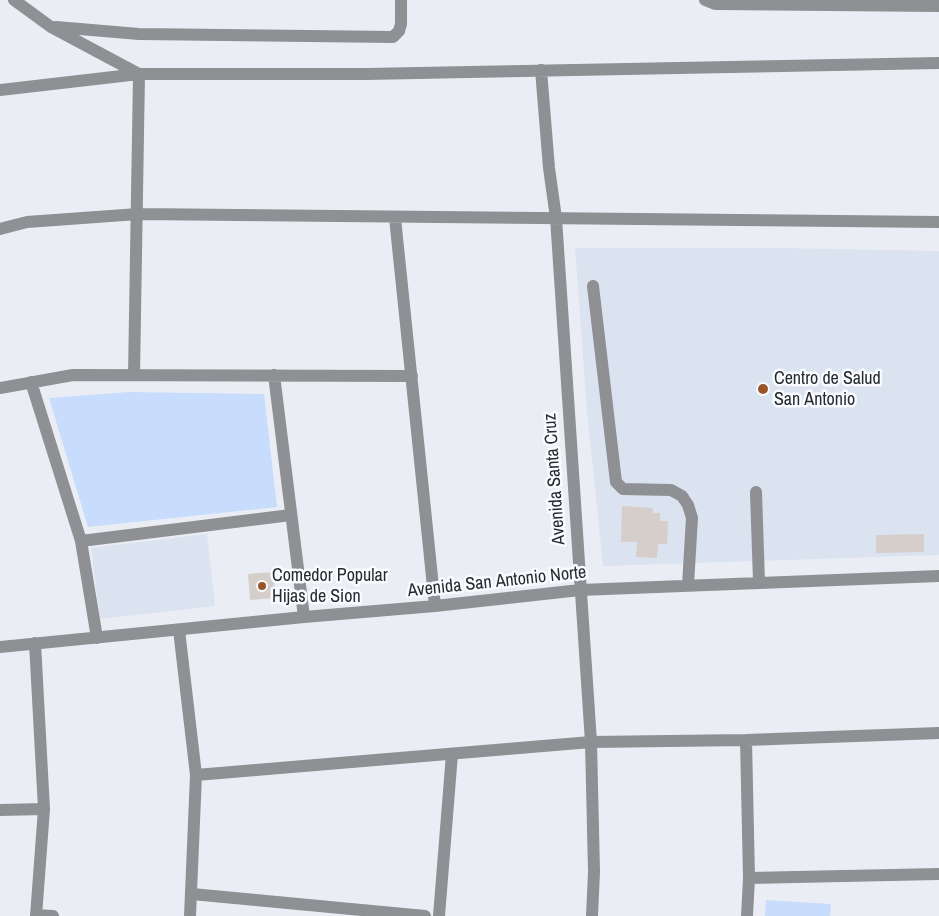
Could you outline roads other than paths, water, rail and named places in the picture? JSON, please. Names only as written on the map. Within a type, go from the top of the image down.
[{"type":"street","points":[[14,0],[51,27],[139,74]]},
{"type":"street","points":[[51,27],[139,34],[393,37],[399,31],[401,24],[401,0]]},
{"type":"street","points":[[705,0],[715,4],[939,6]]},
{"type":"street","points":[[0,90],[139,74],[366,74],[939,62]]},
{"type":"street","name":"Avenida Santa Cruz","points":[[541,70],[549,168],[556,218],[591,742],[594,872],[592,916]]},
{"type":"street","points":[[134,374],[139,74]]},
{"type":"street","points":[[0,229],[27,222],[138,214],[939,222]]},
{"type":"street","points":[[394,218],[436,606]]},
{"type":"street","points":[[593,286],[616,482],[623,489],[671,490],[682,496],[688,505],[692,518],[688,585]]},
{"type":"street","points":[[0,388],[73,374],[412,376]]},
{"type":"street","points":[[274,375],[304,616]]},
{"type":"street","points":[[31,382],[80,541],[97,638]]},
{"type":"street","points":[[756,492],[759,582]]},
{"type":"street","points":[[80,541],[291,515]]},
{"type":"street","name":"Avenida San Antonio Norte","points":[[0,647],[304,616],[436,606],[580,590],[939,576]]},
{"type":"street","points":[[179,630],[196,775],[190,916]]},
{"type":"street","points":[[35,642],[44,809],[36,916],[53,916]]},
{"type":"street","points":[[196,775],[591,742],[746,740],[939,733]]},
{"type":"street","points":[[746,740],[749,878],[747,916]]},
{"type":"street","points":[[439,916],[452,754]]},
{"type":"street","points":[[0,810],[44,809]]},
{"type":"street","points":[[749,878],[939,874]]},
{"type":"street","points":[[192,894],[425,916]]},
{"type":"place","name":"Centro de Salud San Antonio","points":[[763,389]]},
{"type":"place","name":"Comedor Popular Hijas de Sion","points":[[262,586]]}]
